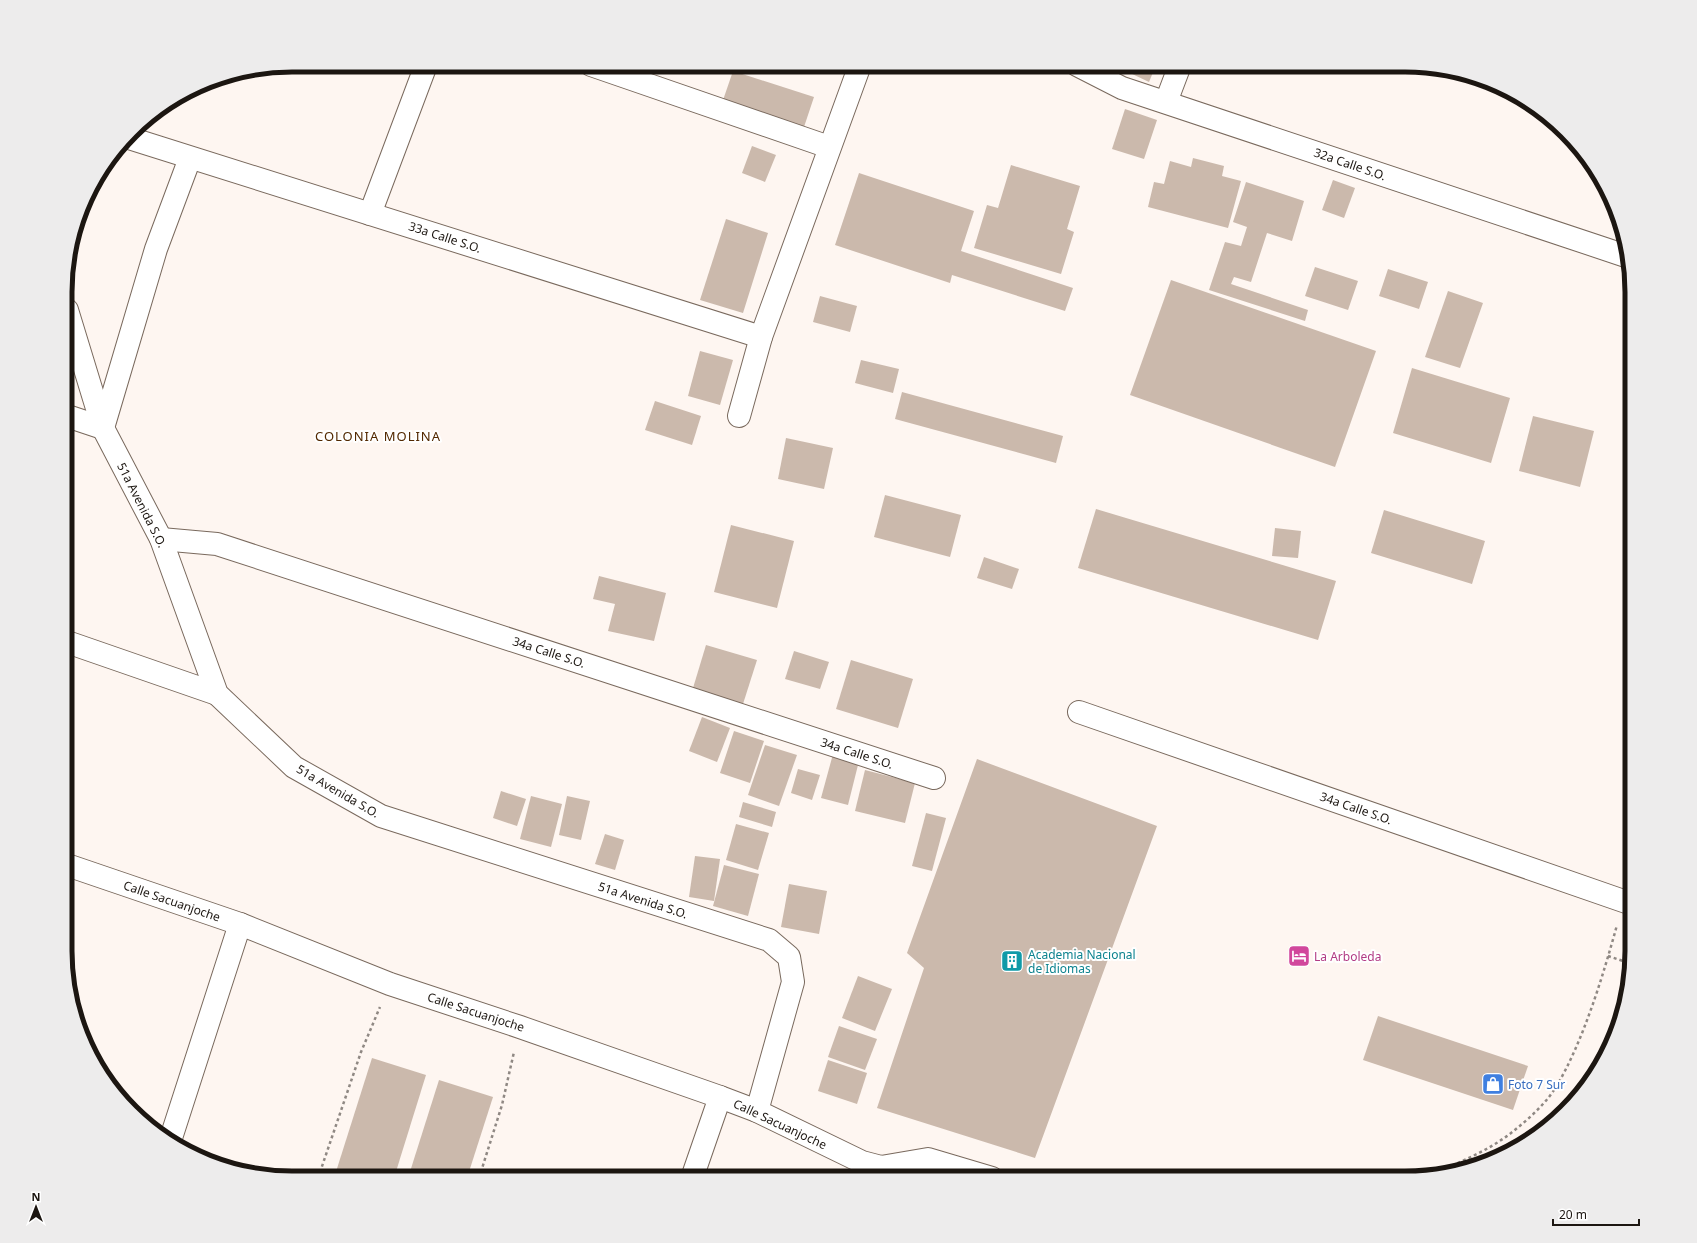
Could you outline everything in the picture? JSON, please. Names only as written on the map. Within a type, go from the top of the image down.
[{"type":"street","points":[[370,214],[423,72]]},
{"type":"street","points":[[629,72],[830,147]]},
{"type":"street","points":[[739,416],[761,337],[857,72]]},
{"type":"street","name":"32a Calle S.O.","points":[[1091,72],[1122,88],[1622,255]]},
{"type":"street","points":[[1166,102],[1177,72]]},
{"type":"street","name":"33a Calle S.O.","points":[[133,139],[761,337]]},
{"type":"street","points":[[72,418],[103,428],[156,249],[190,158]]},
{"type":"street","name":"51a Avenida S.O.","points":[[72,326],[103,428],[161,539],[217,694],[294,767],[381,816],[769,940],[789,957],[793,982],[757,1111]]},
{"type":"street","name":"34a Calle S.O.","points":[[161,539],[217,544],[934,778]]},
{"type":"street","points":[[72,644],[217,694]]},
{"type":"street","name":"34a Calle S.O.","points":[[1080,712],[1625,902]]},
{"type":"street","name":"Calle Sacuanjoche","points":[[72,867],[240,924],[390,984],[520,1027],[757,1111],[873,1171],[928,1159],[968,1171]]},
{"type":"street","points":[[172,1135],[240,924]]},
{"type":"street","points":[[694,1171],[720,1097]]},
{"type":"path","points":[[1448,1167],[1484,1151],[1516,1130],[1543,1104],[1556,1087],[1578,1044],[1625,909]]},
{"type":"path","points":[[1608,956],[1625,962]]},
{"type":"path","points":[[320,1171],[361,1052],[390,984]]},
{"type":"path","points":[[481,1171],[502,1106],[520,1027]]},
{"type":"building","points":[[733,72],[814,97],[803,130],[722,103]]},
{"type":"building","points":[[1128,72],[1153,72],[1149,82]]},
{"type":"building","points":[[1125,109],[1157,120],[1144,159],[1112,149]]},
{"type":"building","points":[[752,146],[776,155],[765,182],[742,173]]},
{"type":"building","points":[[1193,158],[1224,166],[1222,176],[1241,181],[1228,228],[1148,207],[1154,182],[1164,184],[1170,161],[1191,167]]},
{"type":"building","points":[[1011,165],[1080,186],[1067,229],[1074,232],[1061,274],[974,248],[987,205],[998,208]]},
{"type":"building","points":[[859,173],[974,211],[961,251],[1073,288],[1065,311],[952,275],[950,283],[835,245]]},
{"type":"building","points":[[1333,180],[1355,188],[1344,218],[1322,210]]},
{"type":"building","points":[[1246,182],[1304,201],[1292,241],[1267,233],[1251,282],[1234,277],[1231,284],[1308,310],[1305,321],[1209,290],[1225,242],[1241,246],[1247,227],[1233,222]]},
{"type":"building","points":[[726,219],[768,233],[743,313],[700,300]]},
{"type":"building","points":[[1315,267],[1358,281],[1348,310],[1305,296]]},
{"type":"building","points":[[1388,269],[1428,282],[1419,309],[1379,296]]},
{"type":"building","points":[[1171,280],[1376,351],[1335,467],[1130,395]]},
{"type":"building","points":[[1448,291],[1483,303],[1460,368],[1425,357]]},
{"type":"building","points":[[820,296],[857,306],[850,332],[813,322]]},
{"type":"building","points":[[700,351],[733,360],[720,405],[688,396]]},
{"type":"building","points":[[861,360],[899,369],[893,393],[855,383]]},
{"type":"building","points":[[1412,368],[1510,398],[1491,463],[1393,433]]},
{"type":"building","points":[[902,392],[1063,436],[1056,463],[895,419]]},
{"type":"building","points":[[655,401],[701,416],[692,445],[645,430]]},
{"type":"building","points":[[1533,416],[1594,431],[1580,487],[1519,471]]},
{"type":"building","points":[[786,438],[833,448],[824,489],[778,479]]},
{"type":"building","points":[[885,495],[961,515],[950,557],[874,537]]},
{"type":"building","points":[[1096,509],[1336,581],[1318,640],[1078,568]]},
{"type":"building","points":[[1384,510],[1485,541],[1472,584],[1371,553]]},
{"type":"building","points":[[731,525],[794,541],[777,608],[714,592]]},
{"type":"building","points":[[1275,528],[1301,531],[1298,558],[1272,556]]},
{"type":"building","points":[[984,557],[1019,569],[1012,589],[977,578]]},
{"type":"building","points":[[599,576],[666,593],[654,641],[608,631],[615,604],[593,599]]},
{"type":"building","points":[[706,645],[757,660],[743,704],[693,688]]},
{"type":"building","points":[[794,651],[829,662],[820,689],[785,679]]},
{"type":"building","points":[[851,660],[913,679],[898,728],[836,709]]},
{"type":"building","points":[[702,717],[730,728],[717,762],[689,751]]},
{"type":"building","points":[[734,731],[764,741],[750,783],[720,773]]},
{"type":"building","points":[[765,745],[797,755],[779,806],[748,795]]},
{"type":"building","points":[[833,754],[859,761],[848,805],[821,798]]},
{"type":"building","name":"Academia Nacional de Idiomas","points":[[977,759],[1157,826],[1035,1158],[877,1108],[924,968],[907,953]]},
{"type":"building","points":[[798,769],[820,775],[812,800],[791,793]]},
{"type":"building","points":[[865,770],[915,783],[905,823],[855,811]]},
{"type":"building","points":[[501,791],[526,799],[517,826],[493,818]]},
{"type":"building","points":[[531,796],[562,804],[551,847],[520,839]]},
{"type":"building","points":[[567,796],[590,801],[581,840],[559,835]]},
{"type":"building","points":[[743,802],[776,812],[772,827],[739,817]]},
{"type":"building","points":[[926,813],[946,818],[932,871],[912,866]]},
{"type":"building","points":[[736,824],[769,833],[758,870],[726,860]]},
{"type":"building","points":[[605,834],[624,840],[615,870],[595,864]]},
{"type":"building","points":[[695,856],[720,859],[714,901],[689,897]]},
{"type":"building","points":[[724,865],[759,874],[748,916],[713,906]]},
{"type":"building","points":[[789,884],[827,891],[819,934],[781,927]]},
{"type":"building","points":[[858,976],[892,989],[875,1031],[842,1018]]},
{"type":"building","points":[[1378,1016],[1528,1066],[1513,1110],[1363,1060]]},
{"type":"building","points":[[839,1026],[877,1039],[865,1070],[828,1057]]},
{"type":"building","points":[[372,1058],[426,1075],[396,1171],[336,1171]]},
{"type":"building","points":[[828,1060],[867,1073],[857,1104],[818,1091]]},
{"type":"building","points":[[439,1080],[493,1097],[469,1171],[410,1171]]},
{"type":"place","name":"La Arboleda","points":[[1299,956]]},
{"type":"place","name":"Academia Nacional de Idiomas","points":[[1012,961]]},
{"type":"place","name":"Foto 7 Sur","points":[[1493,1084]]},
{"type":"district","name":"COLONIA MOLINA","points":[[378,436]]}]
